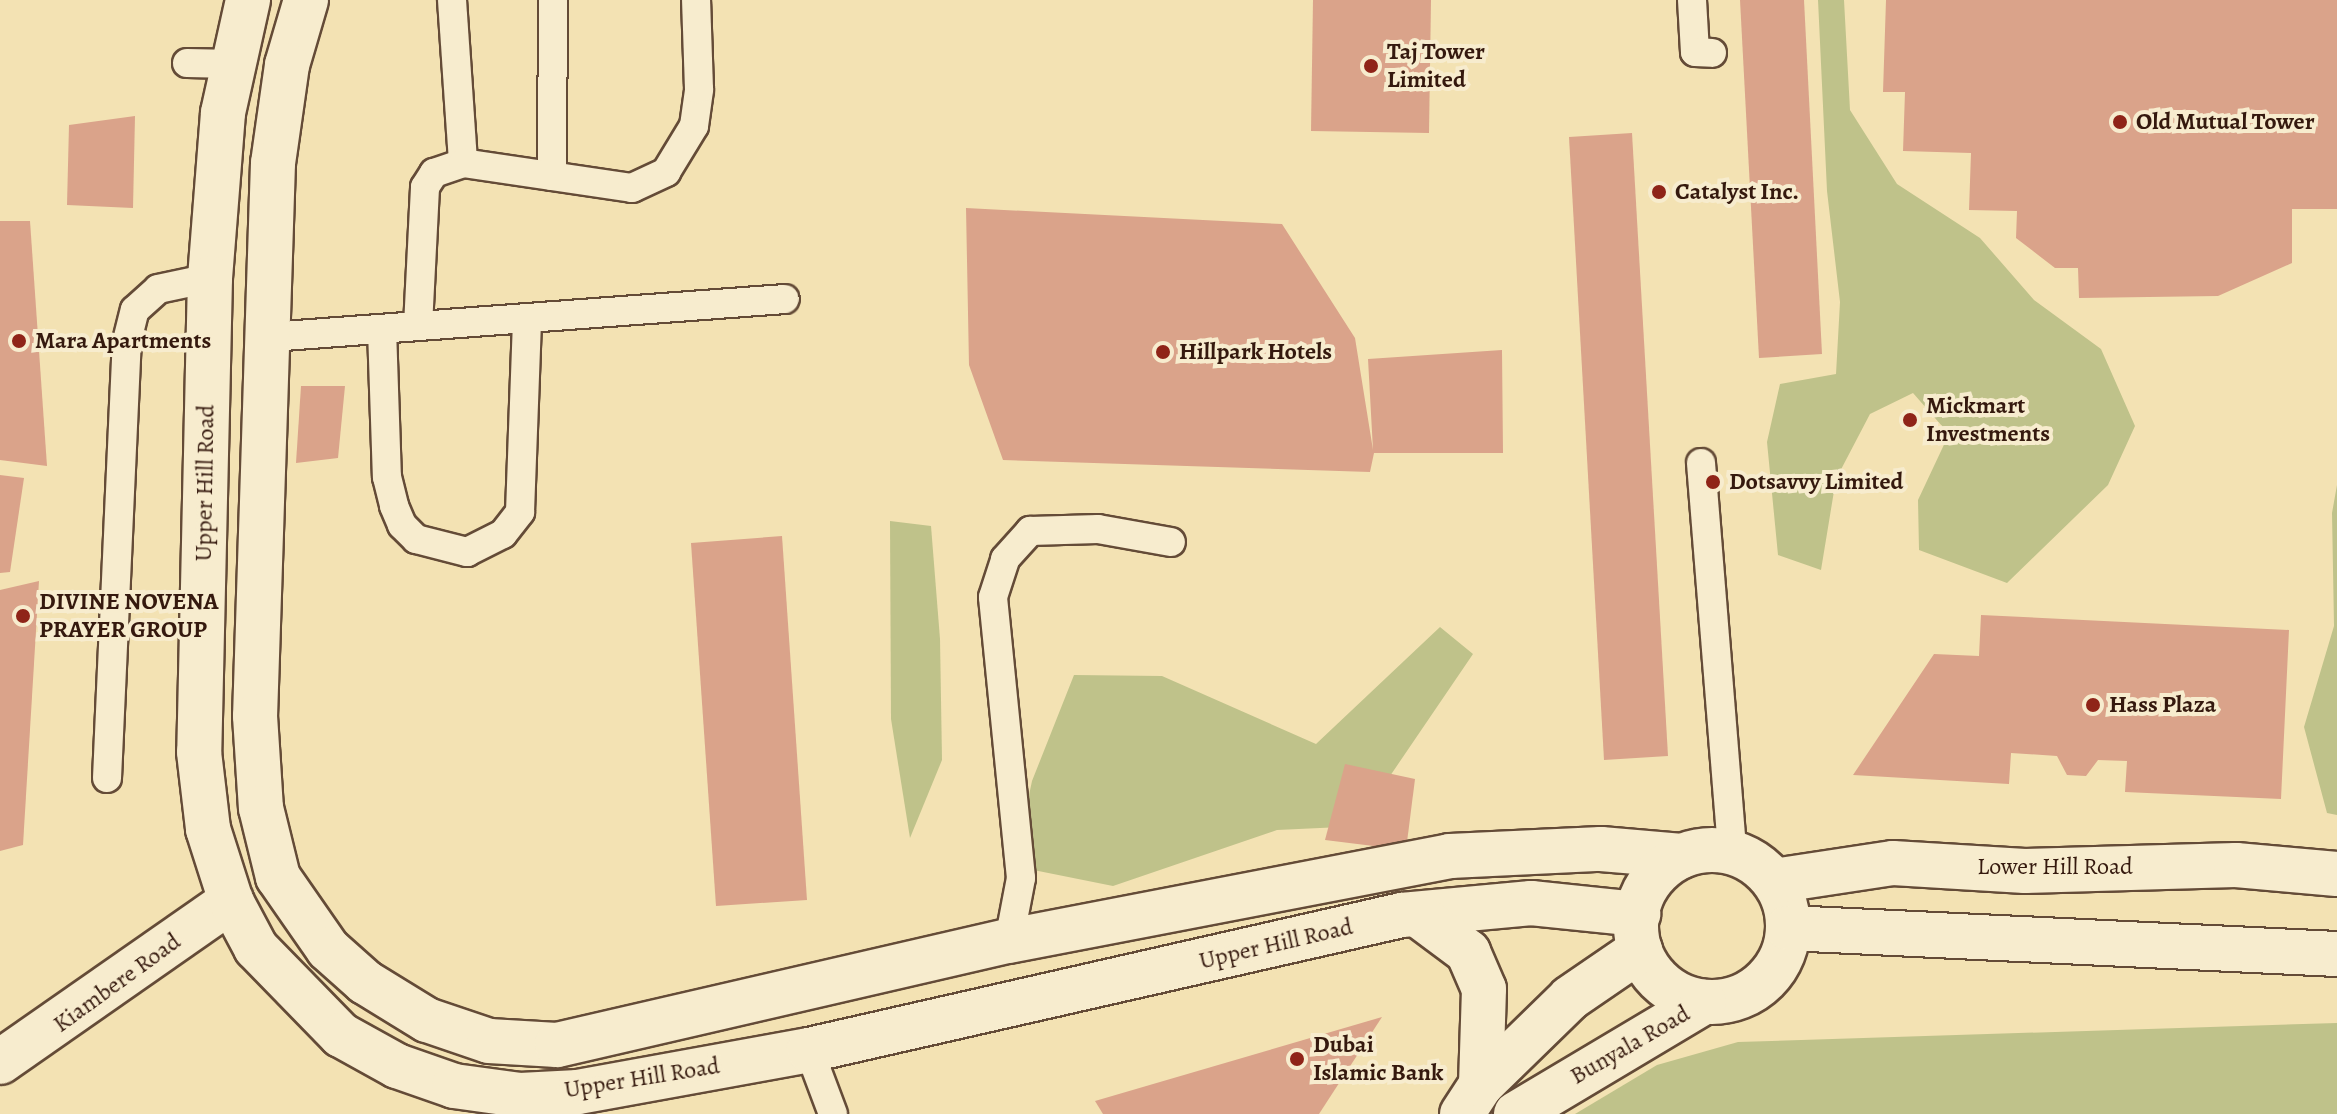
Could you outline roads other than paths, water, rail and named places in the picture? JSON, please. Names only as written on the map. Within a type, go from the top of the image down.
[{"type":"street","name":"Upper Hill Road","points":[[248,0],[223,113],[210,278],[199,752],[208,829],[231,901],[256,948],[341,1035],[397,1066],[454,1086],[520,1095],[578,1092],[809,1050],[1417,914],[1531,903],[1639,932]]},
{"type":"street","name":"Upper Hill Road","points":[[306,0],[287,65],[273,163],[270,337],[255,716],[261,808],[278,877],[328,949],[365,982],[427,1020],[477,1037],[557,1045],[1009,941],[1450,856],[1601,849],[1682,856]]},
{"type":"street","points":[[1471,1099],[1639,932],[1654,880],[1682,856],[1707,850],[1732,852],[1756,863],[1774,881],[1788,928],[1783,953],[1752,991],[1704,1002],[1664,985],[1639,932]]},
{"type":"street","name":"Lower Hill Road","points":[[1774,881],[1893,863],[2025,871],[2236,865],[2337,874]]},
{"type":"street","name":"Kiambere Road","points":[[0,1062],[231,901]]},
{"type":"street","points":[[1417,914],[1468,952],[1484,989],[1471,1099]]},
{"type":"street","points":[[1788,928],[2337,954]]},
{"type":"street","name":"Bunyala Road","points":[[1516,1114],[1704,1002]]},
{"type":"lane","points":[[452,0],[463,163]]},
{"type":"lane","points":[[552,176],[553,0]]},
{"type":"lane","points":[[418,326],[425,187],[434,173],[463,163],[632,188],[666,172],[694,126],[699,89],[696,0]]},
{"type":"lane","points":[[1692,0],[1695,52],[1712,53]]},
{"type":"lane","points":[[187,63],[234,64]]},
{"type":"lane","points":[[107,778],[127,341],[135,310],[158,289],[210,278]]},
{"type":"lane","points":[[270,337],[785,299]]},
{"type":"lane","points":[[382,329],[387,477],[394,506],[402,525],[416,539],[467,552],[503,534],[520,512],[527,318]]},
{"type":"lane","points":[[1701,463],[1732,852]]},
{"type":"lane","points":[[1009,941],[1021,878],[993,597],[1005,559],[1030,531],[1098,529],[1171,542]]},
{"type":"lane","points":[[809,1050],[833,1114]]},
{"type":"place","name":"Taj Tower Limited","points":[[1371,66]]},
{"type":"place","name":"Old Mutual Tower","points":[[2120,122]]},
{"type":"place","name":"Catalyst Inc.","points":[[1659,192]]},
{"type":"place","name":"Mara Apartments","points":[[19,341]]},
{"type":"place","name":"Hillpark Hotels","points":[[1163,352]]},
{"type":"place","name":"Mickmart Investments","points":[[1910,420]]},
{"type":"place","name":"Dotsavvy Limited","points":[[1713,482]]},
{"type":"place","name":"DIVINE NOVENA PRAYER GROUP","points":[[23,616]]},
{"type":"place","name":"Hass Plaza","points":[[2093,705]]},
{"type":"place","name":"Dubai Islamic Bank","points":[[1297,1059]]}]
